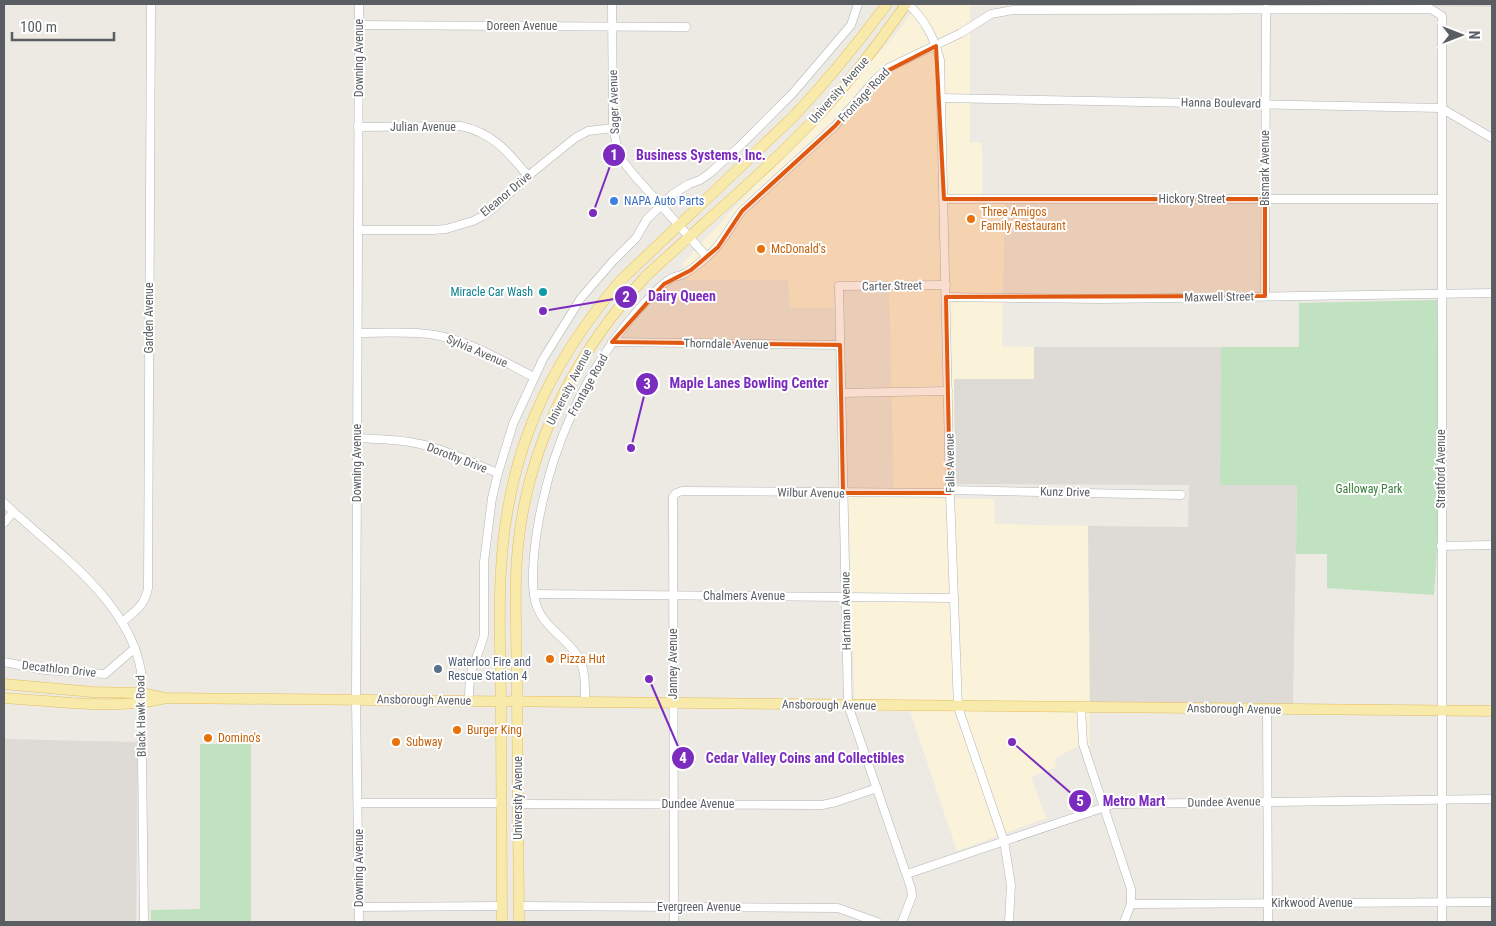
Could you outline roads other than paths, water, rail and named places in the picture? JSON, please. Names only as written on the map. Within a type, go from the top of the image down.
[{"type":"main road","name":"University Avenue","points":[[502,922],[501,571],[504,534],[515,471],[543,396],[557,369],[585,324],[626,274],[678,227],[813,96],[887,4]]},
{"type":"main road","name":"University Avenue","points":[[518,922],[516,575],[526,497],[544,437],[563,393],[599,333],[645,277],[781,153],[825,108],[907,4]]},
{"type":"main road","name":"Ansborough Avenue","points":[[4,684],[141,698]]},
{"type":"main road","name":"Ansborough Avenue","points":[[4,698],[93,703],[141,698],[356,699],[958,707],[1492,711]]},
{"type":"street","name":"Garden Avenue","points":[[122,622],[140,608],[146,598],[148,588],[151,4]]},
{"type":"street","name":"Downing Avenue","points":[[359,4],[356,699],[359,922]]},
{"type":"street","name":"Sager Avenue","points":[[612,4],[613,128],[618,150],[622,160],[678,227],[707,257]]},
{"type":"street","points":[[469,701],[472,669],[482,646],[484,635],[484,562],[487,528],[498,473],[513,424],[546,352],[581,298],[636,238],[647,219],[673,194],[710,173],[793,93],[850,25],[858,4]]},
{"type":"street","name":"Falls Avenue","points":[[907,4],[925,23],[936,46],[940,60],[950,491],[958,707],[1004,841],[1011,886],[1008,922]]},
{"type":"street","name":"Frontage Road","points":[[585,702],[581,663],[572,649],[546,623],[537,607],[534,594],[536,539],[544,493],[563,432],[584,388],[612,342],[641,307],[672,278],[691,270],[707,257],[724,239],[735,219],[742,211],[835,126],[882,74],[896,63],[936,46],[961,33],[981,19],[1002,11],[1153,7],[1266,10],[1431,9],[1442,16]]},
{"type":"street","name":"Bismark Avenue","points":[[1265,296],[1266,10]]},
{"type":"street","name":"Stratford Avenue","points":[[1442,16],[1440,546],[1442,922]]},
{"type":"street","name":"Doreen Avenue","points":[[359,25],[686,27]]},
{"type":"street","name":"Hanna Boulevard","points":[[941,98],[1441,108],[1492,138]]},
{"type":"street","name":"Julian Avenue","points":[[358,127],[461,126],[476,130],[488,136],[508,153],[528,176]]},
{"type":"street","name":"Eleanor Drive","points":[[358,230],[433,230],[459,226],[483,216],[495,207],[528,176],[581,134],[596,129],[613,128]]},
{"type":"street","name":"Hickory Street","points":[[944,199],[1441,199]]},
{"type":"street","name":"Carter Street","points":[[839,286],[946,285]]},
{"type":"street","name":"Hartman Avenue","points":[[839,286],[848,705],[908,874],[912,896],[902,922]]},
{"type":"street","name":"Maxwell Street","points":[[946,297],[1104,299],[1492,293]]},
{"type":"street","name":"Sylvia Avenue","points":[[358,333],[421,333],[448,338],[474,347],[534,376]]},
{"type":"street","name":"Thorndale Avenue","points":[[612,342],[840,345]]},
{"type":"street","points":[[841,393],[948,391]]},
{"type":"street","name":"Dorothy Drive","points":[[357,438],[390,439],[420,444],[450,453],[498,473]]},
{"type":"street","name":"Wilbur Avenue","points":[[673,497],[676,493],[682,491],[844,493],[950,491]]},
{"type":"street","name":"Kunz Drive","points":[[950,491],[1181,495]]},
{"type":"street","name":"Janney Avenue","points":[[673,497],[674,922]]},
{"type":"street","name":"Black Hawk Road","points":[[4,503],[83,575],[100,593],[122,622],[135,648],[141,671],[144,922]]},
{"type":"street","points":[[4,523],[13,512]]},
{"type":"street","points":[[1440,546],[1492,545]]},
{"type":"street","name":"Chalmers Avenue","points":[[534,594],[954,598]]},
{"type":"street","name":"Decathlon Drive","points":[[4,662],[45,670],[105,674],[135,648]]},
{"type":"street","points":[[1081,708],[1083,744],[1131,889],[1131,904],[1124,922]]},
{"type":"street","points":[[1267,710],[1268,922]]},
{"type":"street","name":"Dundee Avenue","points":[[518,804],[822,805],[876,788]]},
{"type":"street","name":"Dundee Avenue","points":[[908,874],[1114,804],[1492,799]]},
{"type":"street","points":[[358,803],[502,804]]},
{"type":"street","name":"Kirkwood Avenue","points":[[1131,904],[1492,902]]},
{"type":"street","points":[[359,907],[502,906]]},
{"type":"street","name":"Evergreen Avenue","points":[[518,906],[838,908],[877,922]]},
{"type":"place","name":"NAPA Auto Parts","points":[[614,201]]},
{"type":"place","name":"Business Systems, Inc.","points":[[593,213]]},
{"type":"place","name":"Three Amigos Family Restaurant","points":[[971,219]]},
{"type":"place","name":"McDonald's","points":[[761,249]]},
{"type":"place","name":"Miracle Car Wash","points":[[543,292]]},
{"type":"place","name":"Dairy Queen","points":[[543,311]]},
{"type":"place","name":"Maple Lanes Bowling Center","points":[[631,448]]},
{"type":"place","name":"Pizza Hut","points":[[550,659]]},
{"type":"place","name":"Waterloo Fire and Rescue Station 4","points":[[438,669]]},
{"type":"place","name":"Cedar Valley Coins and Collectibles","points":[[649,679]]},
{"type":"place","name":"Burger King","points":[[457,730]]},
{"type":"place","name":"Domino's","points":[[208,738]]},
{"type":"place","name":"Subway","points":[[396,742]]},
{"type":"place","name":"Metro Mart","points":[[1012,742]]},
{"type":"park label","name":"Galloway Park","points":[[1369,489]]}]
